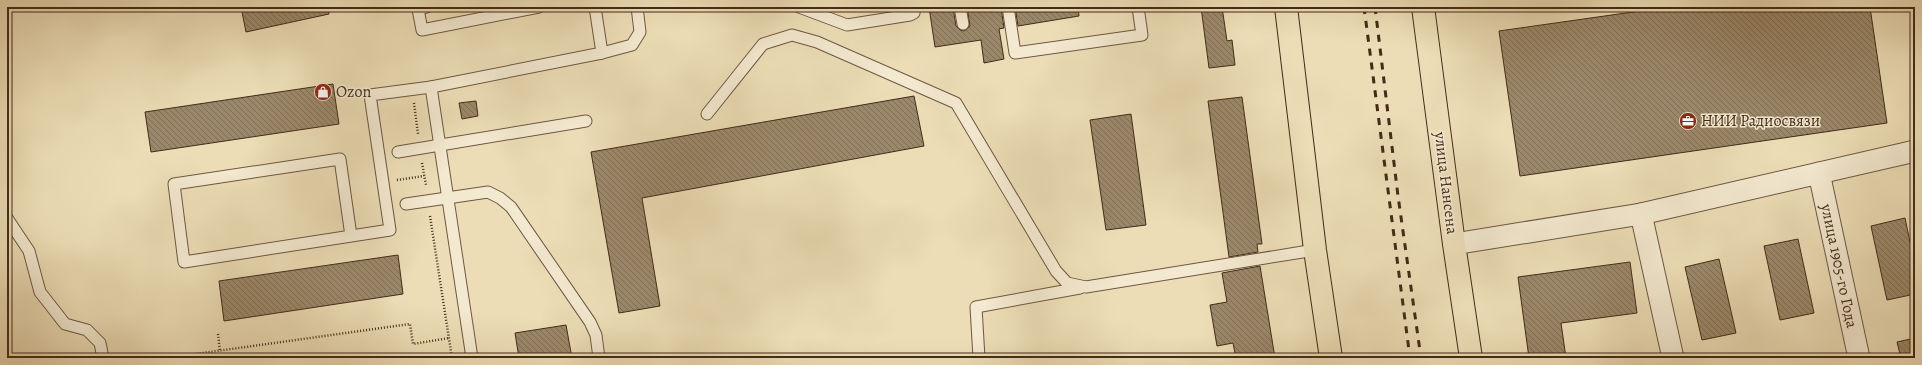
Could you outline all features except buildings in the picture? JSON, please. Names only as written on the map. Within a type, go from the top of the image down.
[{"type":"main road","points":[[1286,7],[1315,250],[1330,358]]},
{"type":"main road","name":"улица Нансена","points":[[1423,7],[1454,244],[1471,358]]},
{"type":"street","points":[[1454,244],[1641,214],[1915,150]]},
{"type":"street","name":"улица 1905-го Года","points":[[1819,173],[1859,358]]},
{"type":"street","points":[[1641,214],[1672,358]]},
{"type":"lane","points":[[428,7],[418,9],[422,30],[538,7]]},
{"type":"lane","points":[[595,7],[602,53]]},
{"type":"lane","points":[[351,236],[340,159],[174,184],[184,262],[390,230],[370,95],[431,87],[602,53],[632,45],[640,32],[637,7]]},
{"type":"lane","points":[[799,7],[816,10],[842,24],[852,25],[910,15],[914,13],[915,7]]},
{"type":"lane","points":[[960,7],[963,24]]},
{"type":"lane","points":[[1008,7],[1015,53],[1142,35],[1138,7]]},
{"type":"lane","points":[[707,114],[763,44],[792,35],[816,42],[956,103],[1056,271],[1067,283],[1086,287]]},
{"type":"lane","points":[[431,87],[441,145],[472,358]]},
{"type":"lane","points":[[398,152],[586,121]]},
{"type":"lane","points":[[406,204],[488,192],[500,198],[511,207],[590,322],[596,335],[599,358]]},
{"type":"lane","points":[[7,218],[29,252],[40,292],[65,324],[87,330],[100,343],[103,358]]},
{"type":"lane","points":[[979,358],[976,307],[1086,287],[1315,250]]},
{"type":"path","points":[[411,89],[452,358]]},
{"type":"path","points":[[392,181],[424,176]]},
{"type":"path","points":[[167,358],[410,324],[413,344],[449,338]]},
{"type":"path","points":[[218,334],[220,351]]},
{"type":"railway","points":[[1364,7],[1410,358]]},
{"type":"railway","points":[[1375,7],[1398,196],[1421,358]]},
{"type":"place","name":"Ozon","points":[[323,92]]},
{"type":"place","name":"НИИ Радиосвязи","points":[[1688,121]]}]
